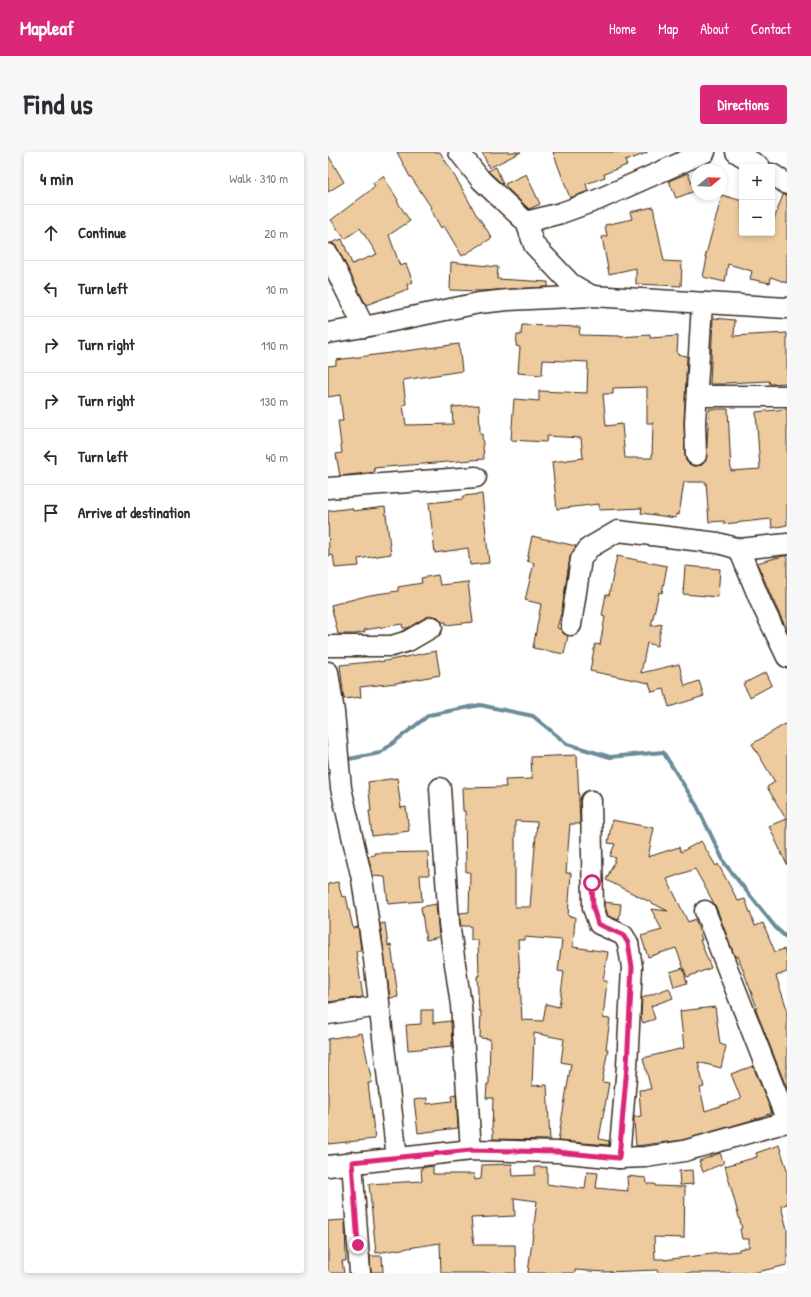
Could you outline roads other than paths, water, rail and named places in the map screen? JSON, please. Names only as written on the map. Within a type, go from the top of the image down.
[{"type":"street","points":[[459,152],[481,180],[526,222],[534,245],[571,284],[592,296]]},
{"type":"street","points":[[526,222],[561,213],[597,200],[705,152]]},
{"type":"street","points":[[736,152],[755,164]]},
{"type":"street","points":[[775,176],[787,184]]},
{"type":"street","points":[[328,254],[364,327]]},
{"type":"street","points":[[328,333],[479,303],[508,300],[592,296],[787,308]]},
{"type":"street","points":[[696,455],[695,423],[702,303]]},
{"type":"street","points":[[697,396],[787,396]]},
{"type":"street","points":[[328,488],[476,477]]},
{"type":"street","points":[[571,625],[581,559],[589,548],[595,543],[618,531],[718,543],[739,548],[787,544]]},
{"type":"street","points":[[739,548],[761,603],[787,657]]},
{"type":"street","points":[[328,646],[392,646],[408,641],[432,628]]},
{"type":"street","points":[[328,672],[334,712],[341,788],[362,880],[374,959],[397,1158]]},
{"type":"street","points":[[440,788],[448,923],[461,1005],[471,1150]]},
{"type":"street","points":[[591,801],[593,908],[598,924],[623,935],[628,943],[632,967],[627,1066],[619,1158]]},
{"type":"street","points":[[328,1166],[352,1162],[471,1150],[557,1152],[619,1158],[646,1157],[684,1151],[787,1122],[705,911]]},
{"type":"street","points":[[328,1014],[379,1006]]},
{"type":"street","points":[[352,1162],[360,1273]]},
{"type":"waterway","points":[[344,760],[380,753],[429,715],[480,705],[533,716],[567,744],[610,757],[663,752],[697,806],[725,864],[776,928],[787,938]]}]
